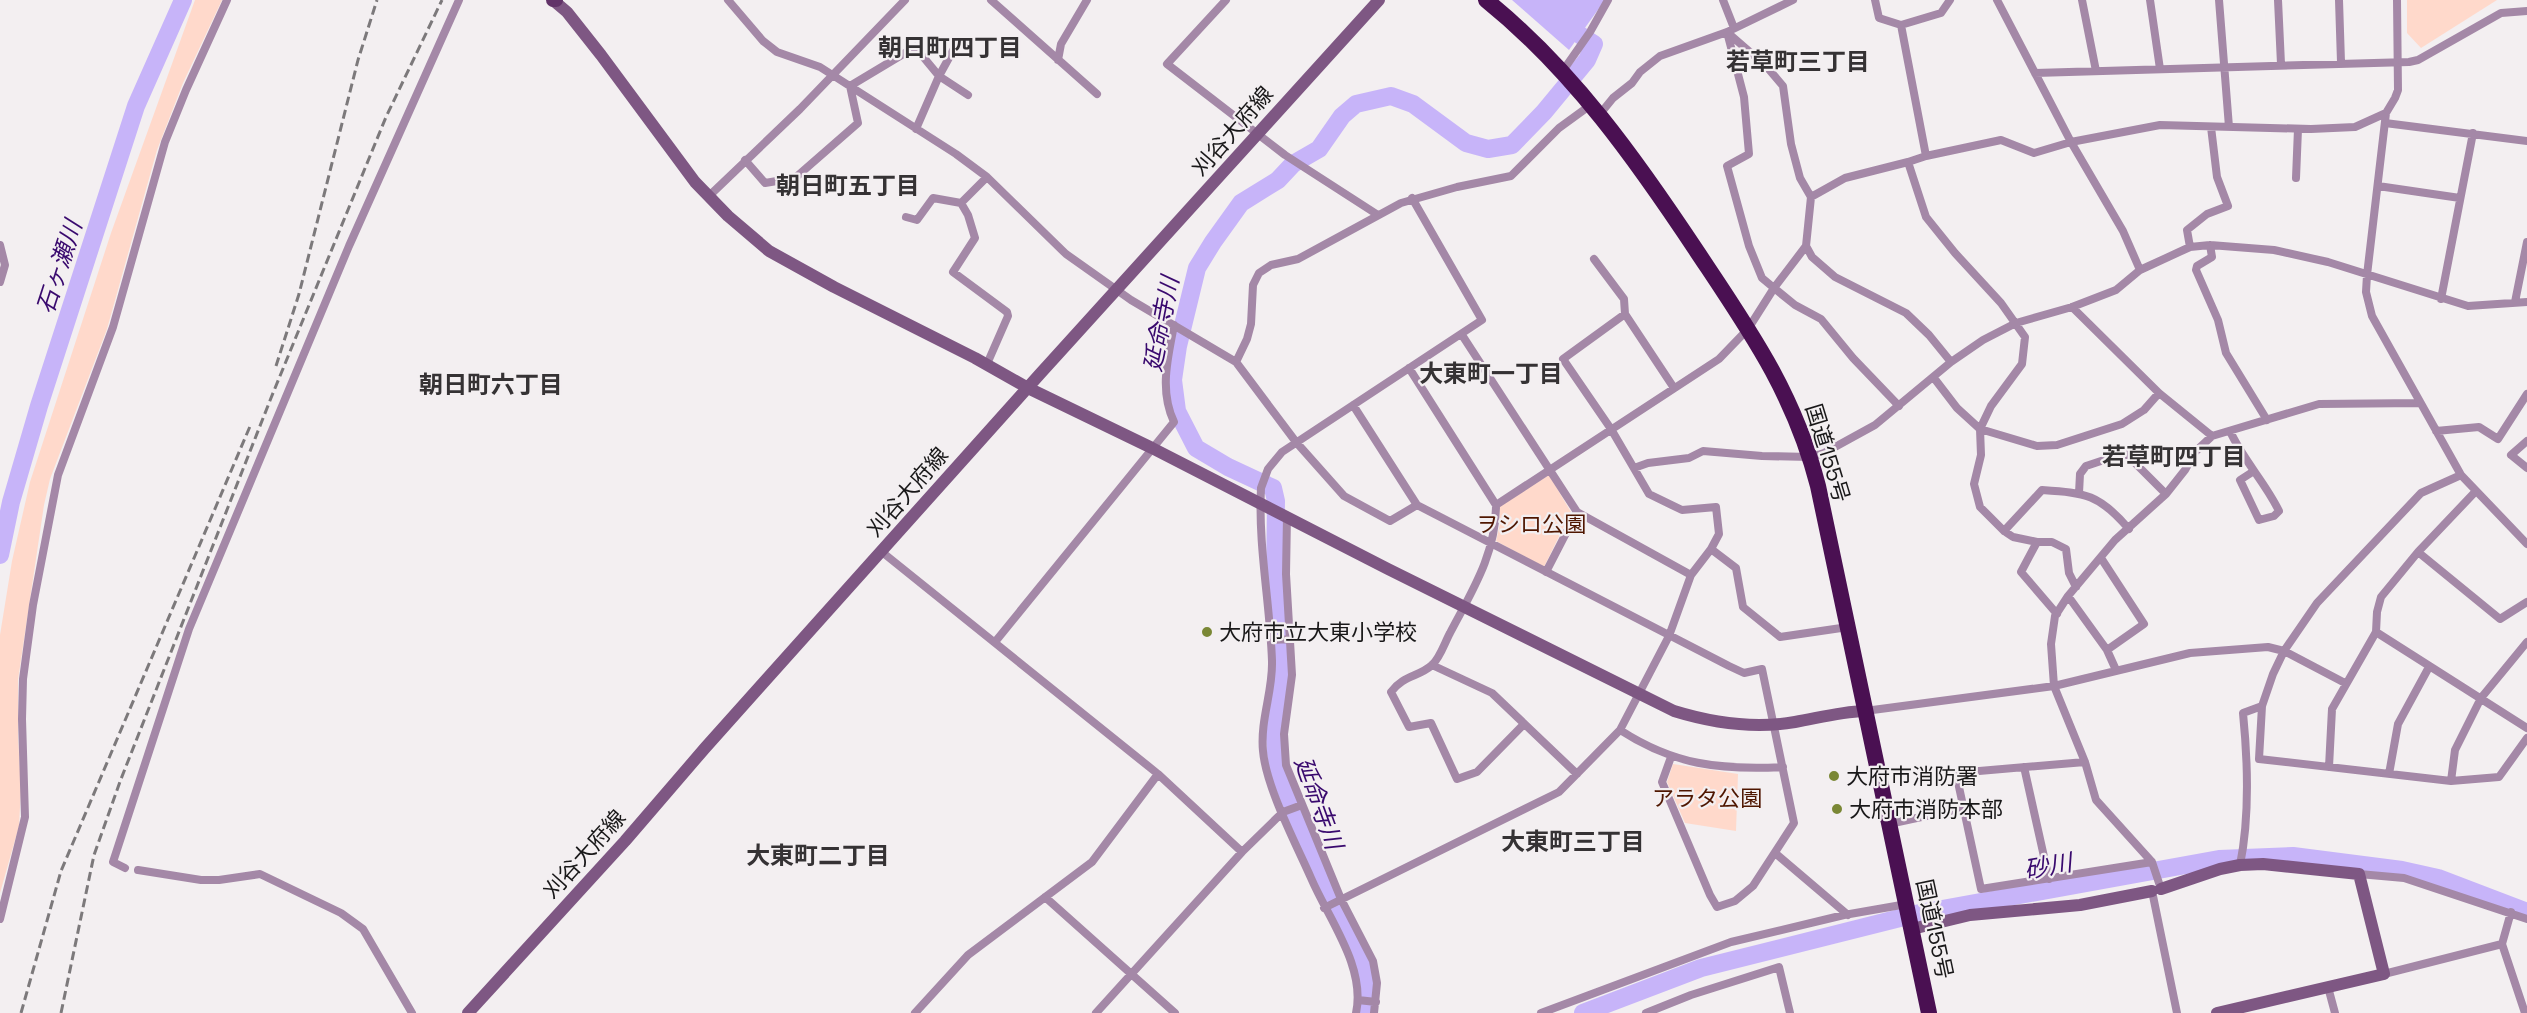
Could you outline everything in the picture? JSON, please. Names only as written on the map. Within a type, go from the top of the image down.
[{"type":"highway","name":"国道155号","points":[[1486,0],[1520,30],[1596,109],[1632,156],[1748,329],[1781,383],[1810,457],[1929,1013]]},
{"type":"street","points":[[0,919],[25,817],[23,679],[32,613],[57,475],[113,327],[165,142],[227,0]]},
{"type":"street","points":[[125,867],[113,862],[189,629],[349,246],[459,0]]},
{"type":"street","points":[[552,0],[567,12],[601,55],[695,182],[728,216],[770,251],[834,287],[987,364],[1028,388],[1286,515],[1640,695],[1695,718],[1749,726],[1774,725],[1844,711],[1864,711],[2054,686],[2190,653],[2268,647],[2284,651],[2345,683]]},
{"type":"street","points":[[728,0],[763,41],[777,52],[820,67],[830,76],[850,86],[916,129],[987,177],[1066,254],[1117,290],[1236,362],[1296,442],[1344,496],[1390,521],[1417,506]]},
{"type":"street","points":[[709,196],[800,109],[905,0]]},
{"type":"street","points":[[991,0],[1097,94]]},
{"type":"street","points":[[1058,60],[1061,44],[1087,0]]},
{"type":"street","points":[[1226,0],[1167,64],[1285,155],[1378,215]]},
{"type":"street","name":"刈谷大府線","points":[[468,1013],[1379,0]]},
{"type":"street","points":[[1562,72],[1590,32],[1608,0]]},
{"type":"street","points":[[1723,0],[1744,97],[1749,154],[1727,166],[1749,246],[1762,278],[1795,305],[1821,319],[1853,358],[1899,406]]},
{"type":"street","points":[[1236,362],[1251,324],[1252,285],[1259,273],[1271,265],[1298,259],[1412,198],[1511,176],[1559,128],[1613,98],[1660,56],[1731,30],[1793,0]]},
{"type":"street","points":[[1875,0],[1880,18],[1901,25],[1941,13],[1950,0]]},
{"type":"street","points":[[1996,0],[2072,142],[2123,231],[2140,270]]},
{"type":"street","points":[[2082,0],[2096,70]]},
{"type":"street","points":[[2150,0],[2160,69]]},
{"type":"street","points":[[2219,0],[2229,127]]},
{"type":"street","points":[[2278,0],[2281,64]]},
{"type":"street","points":[[2339,0],[2342,62]]},
{"type":"street","points":[[2397,0],[2398,90],[2396,98],[2386,113],[2366,292],[2372,316],[2461,475],[2527,544]]},
{"type":"street","points":[[2035,73],[2342,62],[2409,62],[2418,60],[2501,13],[2527,10]]},
{"type":"street","points":[[1901,25],[1926,156]]},
{"type":"street","points":[[1496,505],[1719,359],[1748,329],[1774,288],[1806,246],[1811,197],[1800,178],[1794,155],[1783,86],[1731,30]]},
{"type":"street","points":[[916,129],[939,76],[956,45]]},
{"type":"street","points":[[850,86],[915,47],[939,76],[968,95]]},
{"type":"street","points":[[745,160],[765,183],[795,178],[858,123],[850,86]]},
{"type":"street","points":[[1811,197],[1845,178],[1926,156],[2001,140],[2034,153],[2072,142],[2160,125],[2298,129],[2355,127],[2386,113]]},
{"type":"street","points":[[2385,123],[2527,141]]},
{"type":"street","points":[[2190,247],[2187,230],[2207,214],[2228,206],[2217,177],[2211,127]]},
{"type":"street","points":[[2296,178],[2298,129]]},
{"type":"street","points":[[2440,299],[2473,133]]},
{"type":"street","points":[[1908,162],[1926,217],[1955,254],[2001,303],[2025,337],[2022,364],[1991,406],[1980,429],[1981,455],[1974,484],[1980,507],[2013,537],[2037,542],[2052,542],[2066,549],[2069,573],[2076,587]]},
{"type":"street","points":[[961,203],[987,177]]},
{"type":"street","points":[[2379,186],[2460,198]]},
{"type":"street","points":[[906,217],[917,220],[933,198],[961,203],[968,215],[975,238],[953,272],[1007,312],[1008,316],[987,364]]},
{"type":"street","points":[[1356,1013],[1359,986],[1355,968],[1324,907],[1271,783],[1263,752],[1264,723],[1272,663],[1260,502],[1261,488],[1268,469],[1282,452],[1482,320],[1412,198]]},
{"type":"street","points":[[2515,302],[2527,242]]},
{"type":"street","points":[[0,245],[5,265],[0,282]]},
{"type":"street","points":[[2210,245],[2211,257],[2197,266],[2196,270],[2218,320],[2226,353],[2267,420]]},
{"type":"street","points":[[1634,468],[1648,463],[1689,458],[1703,451],[1810,457],[1824,453],[1854,438],[1899,406],[1951,362],[1983,340],[2016,323],[2072,307],[2116,290],[2140,270],[2190,247],[2210,245],[2274,250],[2328,262],[2468,306],[2527,302]]},
{"type":"street","points":[[1806,246],[1812,257],[1835,277],[1906,313],[1929,335],[1951,362]]},
{"type":"street","points":[[1594,259],[1624,299],[1625,314],[1674,388]]},
{"type":"street","points":[[2072,307],[2159,393],[2195,425],[2212,436]]},
{"type":"street","points":[[1324,907],[1559,792],[1620,730],[1640,695],[1669,636],[1691,575],[1711,549],[1719,534],[1716,507],[1682,510],[1649,494],[1611,429],[1563,359],[1625,314]]},
{"type":"street","points":[[995,642],[1174,422],[1165,396],[1167,362],[1174,325]]},
{"type":"street","points":[[1462,335],[1577,512],[1691,575]]},
{"type":"street","points":[[1409,368],[1496,505],[1493,544],[1465,607],[1432,665],[1398,682],[1390,692],[1409,727],[1431,723],[1457,779],[1477,772],[1524,724]]},
{"type":"street","points":[[1934,378],[1957,408],[1980,429],[2037,446],[2057,445],[2132,419],[2159,393]]},
{"type":"street","points":[[2436,431],[2479,427],[2498,439],[2527,394]]},
{"type":"street","points":[[2177,1013],[2152,863],[2096,800],[2085,762],[2054,686],[2051,644],[2056,614],[2068,596],[2115,540],[2166,494],[2185,470],[2195,452],[2212,436],[2319,404],[2420,403]]},
{"type":"street","points":[[1353,405],[1417,506],[1744,673],[1762,669],[1794,823],[1753,886],[1735,901],[1717,907],[1710,895],[1662,782],[1671,758]]},
{"type":"street","points":[[2230,431],[2238,448],[2267,486],[2278,511],[2274,516],[2259,520],[2240,480],[2254,471]]},
{"type":"street","points":[[2527,441],[2511,455],[2527,468]]},
{"type":"street","points":[[2079,493],[2080,474],[2086,466],[2125,453],[2166,494]]},
{"type":"street","points":[[2461,475],[2421,493],[2409,503],[2317,603],[2284,651],[2262,706],[2259,759],[2451,781],[2499,777],[2527,738]]},
{"type":"street","points":[[2004,531],[2042,490],[2079,493],[2096,498],[2117,515],[2129,529]]},
{"type":"street","points":[[2329,767],[2332,709],[2376,632],[2377,612],[2381,597],[2418,552],[2475,492]]},
{"type":"street","points":[[1546,572],[1577,512]]},
{"type":"street","points":[[1286,515],[1286,574],[1292,675],[1284,734],[1286,765],[1340,899],[1373,961],[1376,975],[1374,1013]]},
{"type":"street","points":[[2037,542],[2021,572],[2056,614]]},
{"type":"street","points":[[1711,549],[1736,568],[1743,607],[1780,637],[1848,627]]},
{"type":"street","points":[[882,552],[1158,774],[1242,852]]},
{"type":"street","points":[[2418,552],[2499,619],[2527,602]]},
{"type":"street","points":[[2101,558],[2144,624],[2107,650]]},
{"type":"street","points":[[2068,596],[2107,650],[2116,670]]},
{"type":"street","points":[[2376,632],[2527,729]]},
{"type":"street","points":[[1271,640],[1291,639]]},
{"type":"street","points":[[2451,781],[2455,750],[2481,698],[2526,643]]},
{"type":"street","points":[[1432,665],[1492,693],[1576,774]]},
{"type":"street","points":[[2389,774],[2398,724],[2429,667]]},
{"type":"street","points":[[2240,865],[2245,837],[2246,746],[2243,713],[2262,706]]},
{"type":"street","points":[[1620,730],[1644,746],[1671,758],[1739,769],[1783,767]]},
{"type":"street","points":[[2085,762],[1956,772],[1981,889],[2152,863]]},
{"type":"street","points":[[2024,767],[2049,879]]},
{"type":"street","points":[[915,1013],[968,955],[1092,862],[1158,774]]},
{"type":"street","points":[[1096,1013],[1242,852],[1284,812],[1302,805]]},
{"type":"street","points":[[1889,824],[1963,808]]},
{"type":"street","points":[[1775,853],[1848,915]]},
{"type":"street","points":[[1912,928],[1970,915],[2080,905],[2158,889],[2220,869],[2264,864],[2404,878],[2527,918]]},
{"type":"street","points":[[138,870],[201,880],[219,880],[260,874],[341,913],[363,930],[412,1013]]},
{"type":"street","points":[[2359,874],[2384,974]]},
{"type":"street","points":[[1045,897],[1175,1013]]},
{"type":"street","points":[[1541,1013],[1731,942],[1848,915],[1907,905]]},
{"type":"street","points":[[2511,912],[2502,944],[2525,1013]]},
{"type":"street","points":[[2217,1013],[2502,944]]},
{"type":"street","points":[[1646,1013],[1691,995],[1779,967],[1790,1013]]},
{"type":"street","points":[[2328,987],[2335,1013]]},
{"type":"street","points":[[1359,1000],[1376,1001]]},
{"type":"street","points":[[922,1005],[930,1013]]},
{"type":"green space","points":[[195,0],[222,0],[183,83],[157,150],[107,329],[50,479],[44,505],[18,680],[21,788],[19,826],[0,893],[0,635],[12,561],[30,482],[111,233]]},
{"type":"green space","points":[[2407,0],[2497,0],[2421,48],[2407,33]]},
{"type":"green space","name":"ヲシロ公園","points":[[1549,475],[1571,512],[1544,567],[1496,541],[1500,524],[1499,507]]},
{"type":"green space","name":"アラタ公園","points":[[1673,764],[1738,774],[1736,831],[1685,823],[1667,782]]},
{"type":"shaded area","points":[[1512,0],[1605,0],[1569,50]]},
{"type":"waterway","name":"石ヶ瀬川","points":[[0,555],[11,502],[39,406],[136,106],[183,0]]},
{"type":"waterway","name":"延命寺川","points":[[1366,1013],[1368,990],[1361,960],[1321,881],[1277,767],[1274,723],[1283,655],[1275,577],[1276,501],[1273,488],[1228,467],[1196,448],[1177,411],[1173,380],[1178,346],[1197,268],[1241,203],[1278,180],[1293,164],[1319,149],[1342,116],[1356,104],[1391,96],[1413,104],[1466,143],[1488,149],[1512,145],[1544,112],[1587,60],[1594,44],[1580,35]]},
{"type":"waterway","name":"砂川","points":[[1583,1013],[1701,968],[1920,913],[2219,859],[2293,856],[2402,870],[2438,878],[2527,912]]},
{"type":"railway","points":[[276,366],[299,294],[358,60],[377,0]]},
{"type":"railway","points":[[61,1013],[94,855],[121,779],[271,398],[386,117],[442,0]]},
{"type":"railway","points":[[21,1013],[61,871],[251,424]]},
{"type":"place","name":"大府市立大東小学校","points":[[1207,632]]},
{"type":"place","name":"大府市消防署","points":[[1834,776]]},
{"type":"place","name":"大府市消防本部","points":[[1837,809]]},
{"type":"district","name":"朝日町四丁目","points":[[950,47]]},
{"type":"district","name":"若草町三丁目","points":[[1798,61]]},
{"type":"district","name":"朝日町五丁目","points":[[848,185]]},
{"type":"district","name":"大東町一丁目","points":[[1491,373]]},
{"type":"district","name":"朝日町六丁目","points":[[491,384]]},
{"type":"district","name":"若草町四丁目","points":[[2174,456]]},
{"type":"district","name":"大東町三丁目","points":[[1573,841]]},
{"type":"district","name":"大東町二丁目","points":[[818,855]]}]
